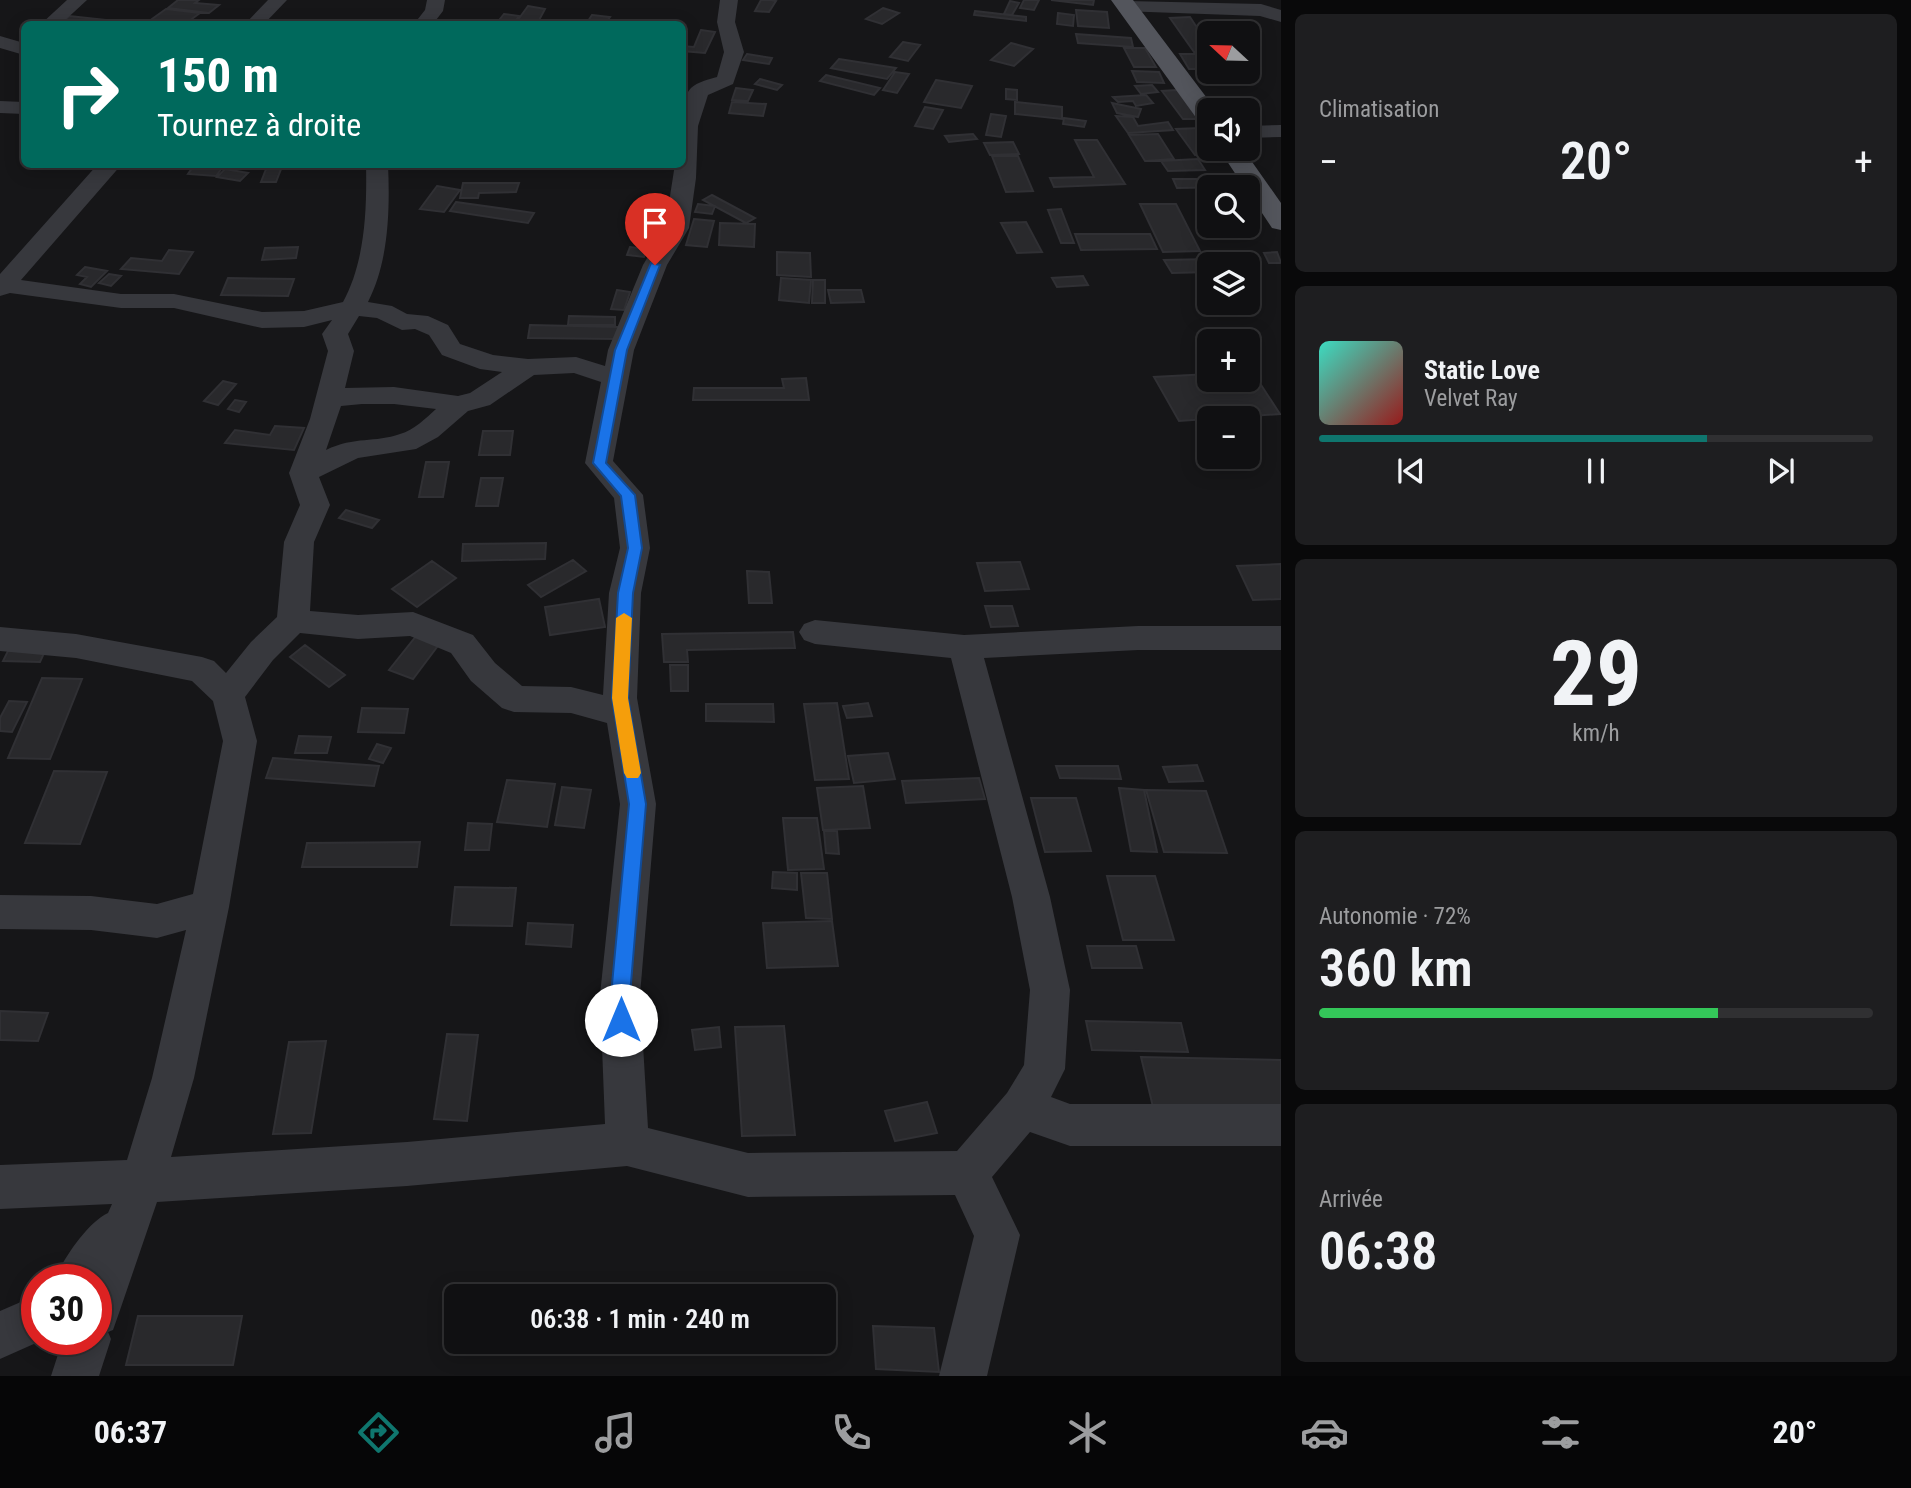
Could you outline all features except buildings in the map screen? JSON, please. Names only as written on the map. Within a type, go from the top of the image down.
[{"type":"main road","points":[[1125,4],[1197,102]]},
{"type":"main road","points":[[1239,161],[1281,222]]},
{"type":"street","points":[[54,21],[78,0]]},
{"type":"street","points":[[257,21],[278,0]]},
{"type":"street","points":[[426,21],[434,11],[436,0]]},
{"type":"street","points":[[686,161],[688,126],[699,91],[726,80],[734,52],[726,22],[729,0]]},
{"type":"street","points":[[1125,4],[1261,10],[1281,16]]},
{"type":"street","points":[[0,42],[21,48]]},
{"type":"street","points":[[0,107],[21,108]]},
{"type":"street","points":[[1260,132],[1281,131]]},
{"type":"street","points":[[1,286],[107,168]]},
{"type":"street","points":[[228,695],[262,651],[293,621],[299,542],[315,505],[303,473],[329,399],[341,351],[335,334],[362,290],[372,240],[377,168]]},
{"type":"street","points":[[627,1144],[620,995],[638,804],[620,698],[625,593],[635,548],[628,495],[599,463],[621,350],[655,265],[677,228],[686,168]]},
{"type":"street","points":[[1,286],[121,301],[174,302],[262,320],[304,319],[351,308],[383,311],[402,322],[419,321],[429,325],[439,330],[451,349],[489,363],[528,367],[576,365],[615,378]]},
{"type":"street","points":[[303,473],[352,449],[406,443],[428,431],[458,405],[480,399],[528,367]]},
{"type":"street","points":[[329,399],[366,393],[417,396],[458,405]]},
{"type":"street","points":[[293,621],[358,627],[413,624],[463,644],[483,672],[514,699],[571,701],[623,714]]},
{"type":"street","points":[[815,632],[964,647],[1138,638],[1281,638]]},
{"type":"street","points":[[0,639],[76,646],[202,670],[228,695],[240,741],[210,907],[173,1078],[112,1267]]},
{"type":"street","points":[[0,1187],[136,1198],[407,1164],[627,1144],[748,1175],[967,1173],[1022,1108],[1044,1069],[1050,990],[1031,897],[985,717],[964,647]]},
{"type":"street","points":[[0,912],[91,913],[157,921],[210,907]]},
{"type":"street","points":[[1022,1108],[1070,1125],[1281,1125]]},
{"type":"street","points":[[963,1376],[997,1236],[967,1173]]},
{"type":"street","points":[[89,1264],[136,1198]]},
{"type":"street","points":[[0,1335],[21,1325]]},
{"type":"street","points":[[75,1376],[82,1355]]},
{"type":"slow traffic","points":[[624,618],[620,698],[633,773]]},
{"type":"route","points":[[621,1020],[620,995],[638,804],[620,698],[625,593],[635,548],[628,495],[599,463],[621,350],[655,265]]}]
